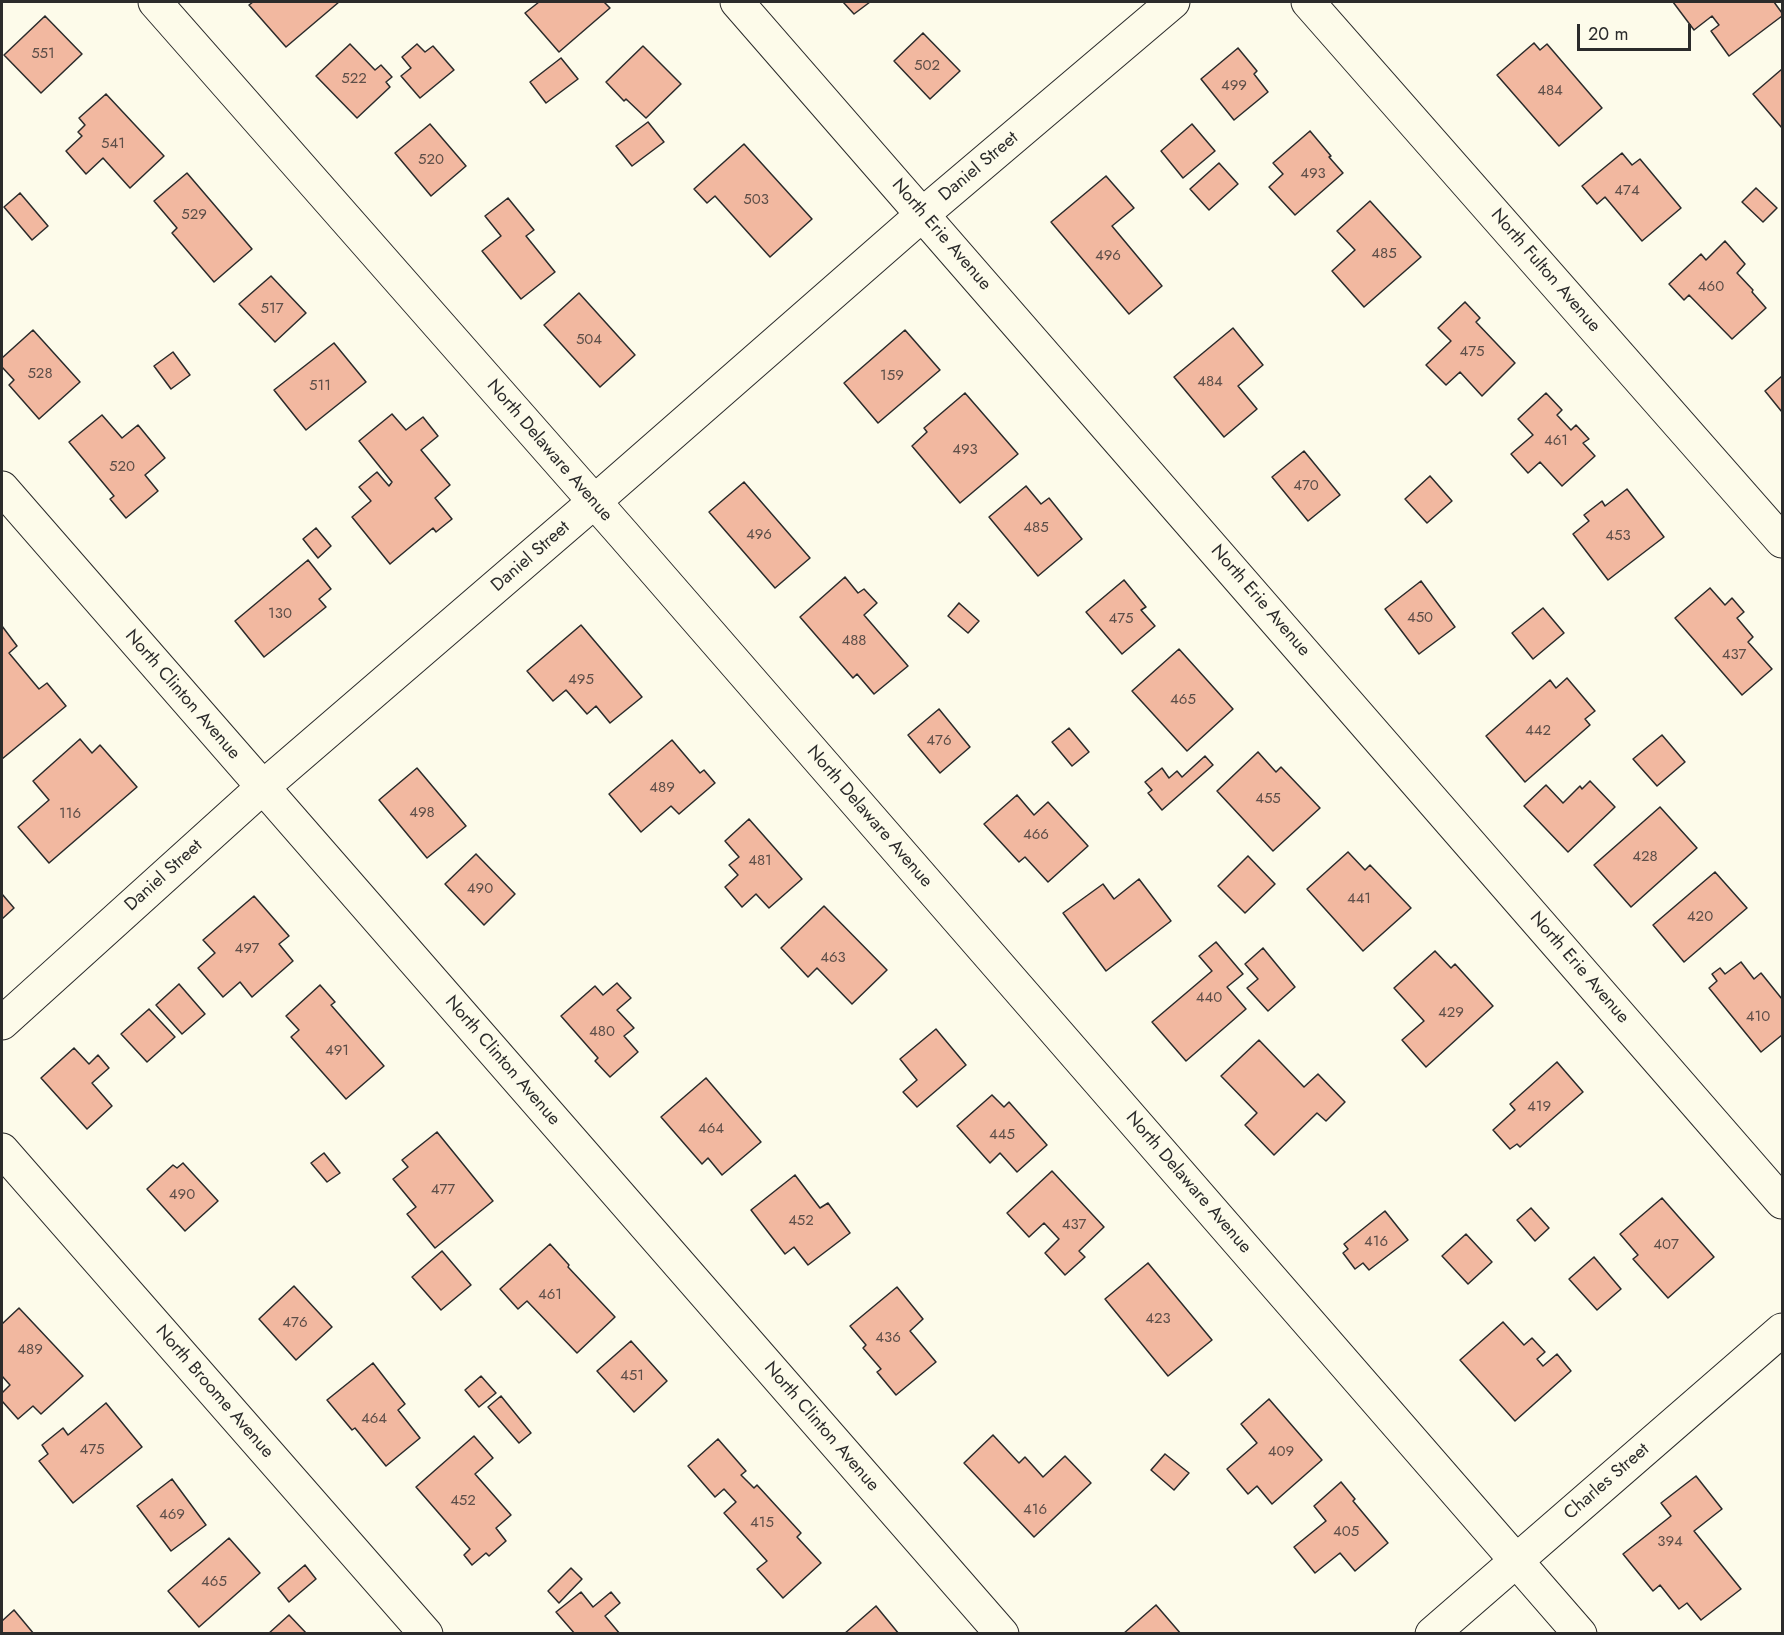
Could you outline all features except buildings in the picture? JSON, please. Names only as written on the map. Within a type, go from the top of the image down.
[{"type":"street","name":"North Delaware Avenue","points":[[155,2],[1581,1634]]},
{"type":"street","name":"North Erie Avenue","points":[[737,2],[1782,1202]]},
{"type":"street","name":"Daniel Street","points":[[2,1023],[263,787],[923,214],[1173,2]]},
{"type":"street","name":"North Fulton Avenue","points":[[1308,2],[1782,541]]},
{"type":"street","name":"North Clinton Avenue","points":[[2,488],[1002,1634]]},
{"type":"street","name":"North Broome Avenue","points":[[2,1150],[426,1634]]},
{"type":"street","name":"Charles Street","points":[[1432,1634],[1782,1330]]}]
